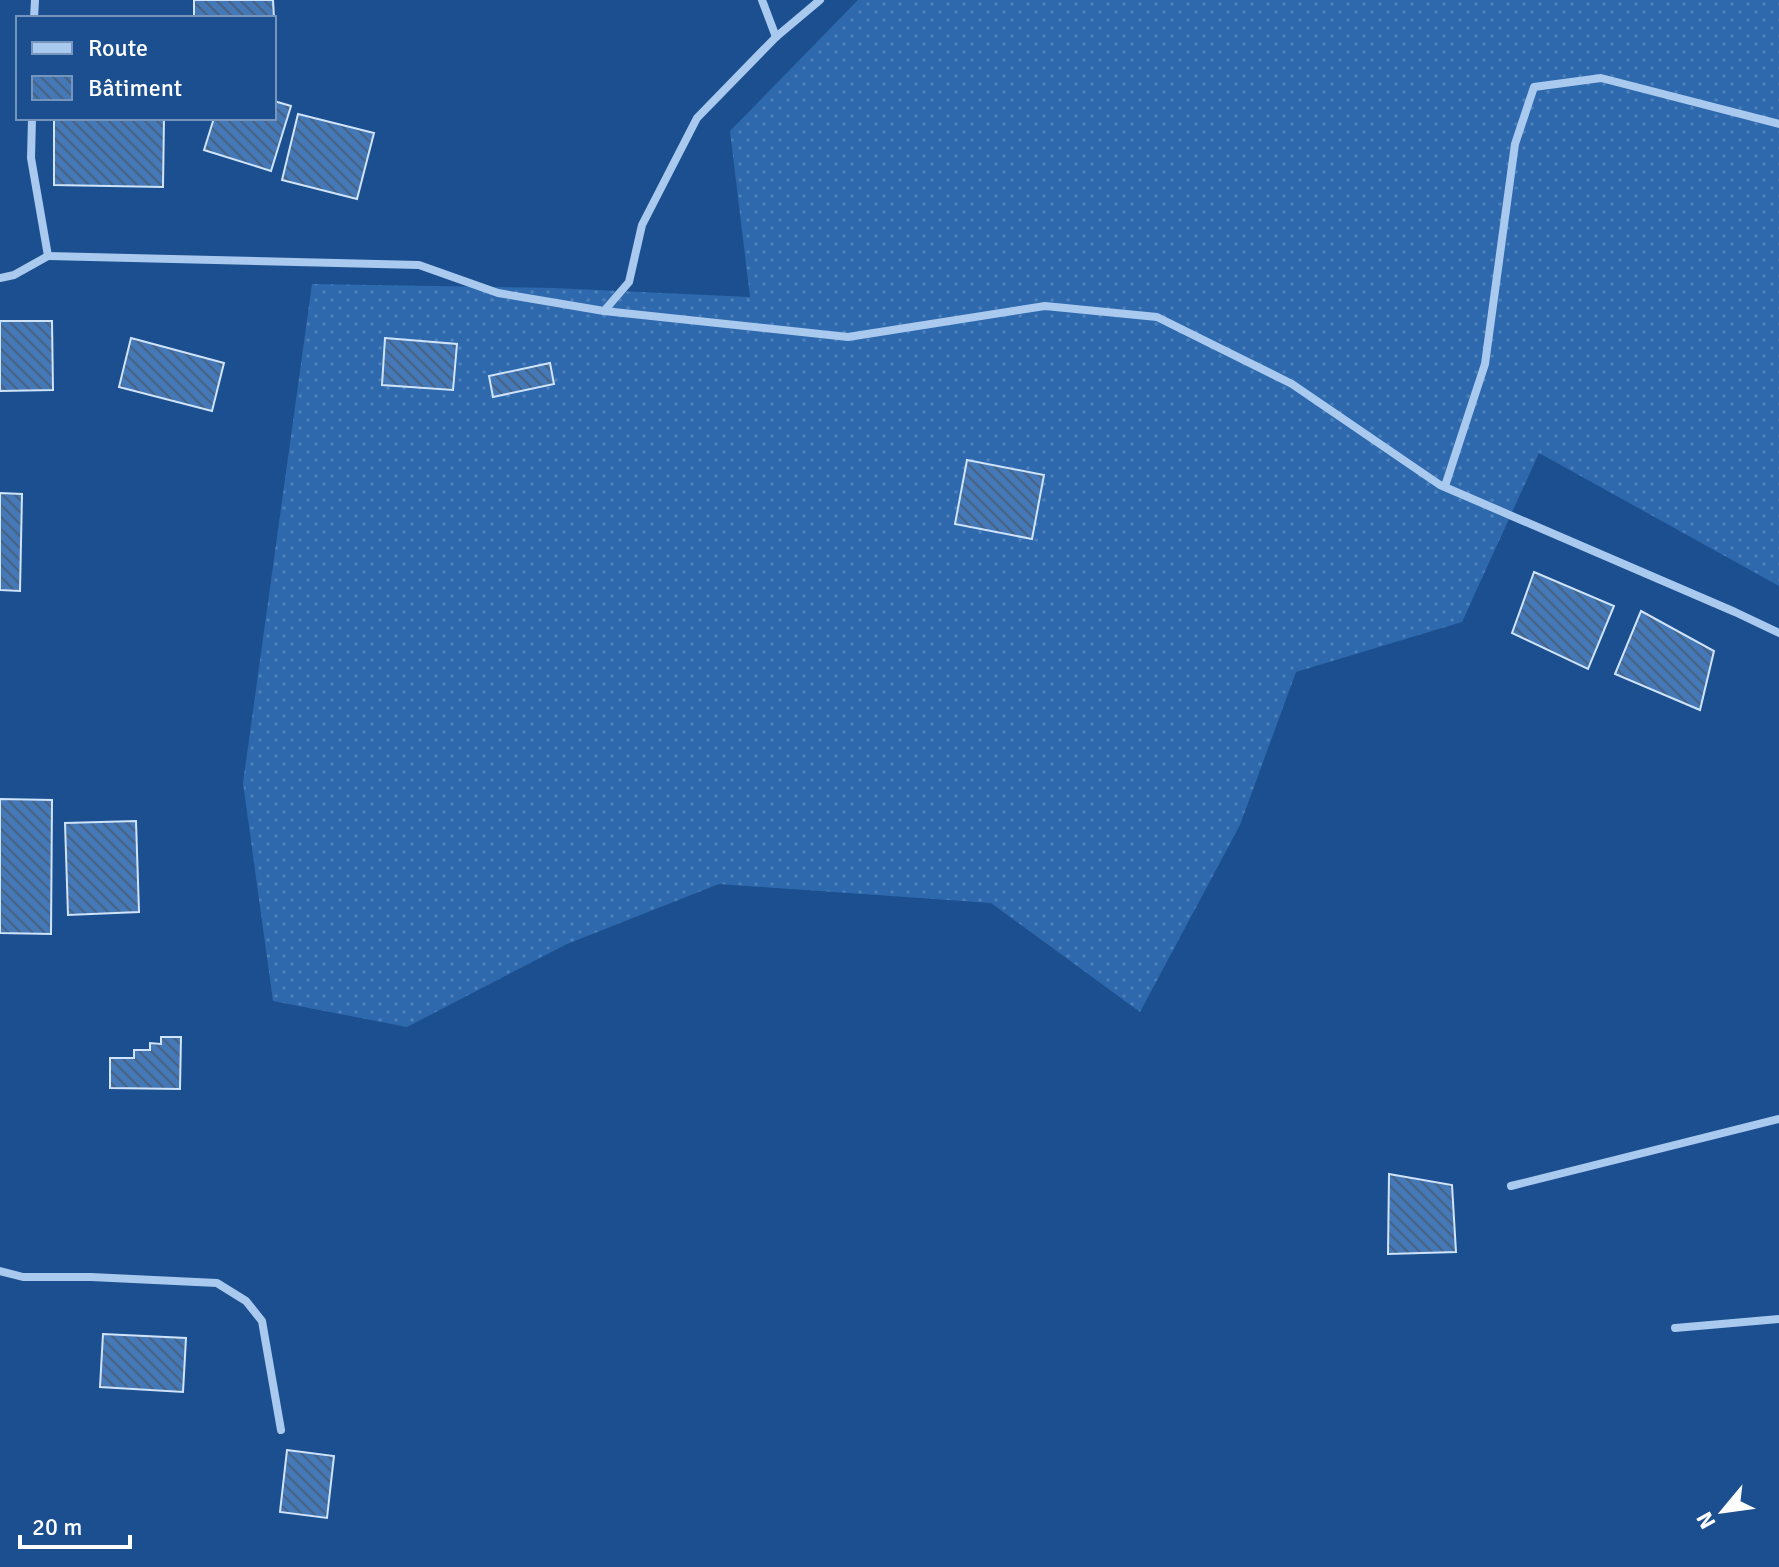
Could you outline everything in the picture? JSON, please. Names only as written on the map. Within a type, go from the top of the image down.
[{"type":"street","points":[[762,0],[776,37]]},
{"type":"street","points":[[604,311],[629,282],[642,225],[697,118],[776,37],[820,0]]},
{"type":"street","points":[[1445,486],[1485,364],[1515,144],[1534,87],[1601,78],[1779,124]]},
{"type":"street","points":[[32,120],[31,158],[48,256]]},
{"type":"street","points":[[0,278],[14,275],[48,256],[419,265],[498,293],[604,311],[848,337],[1045,306],[1157,317],[1292,384],[1445,486],[1779,633]]},
{"type":"street","points":[[1511,1186],[1779,1119]]},
{"type":"street","points":[[0,1271],[23,1277],[217,1283],[246,1301],[262,1321],[281,1430]]},
{"type":"street","points":[[1675,1328],[1779,1319]]},
{"type":"shaded area","points":[[858,0],[1779,0],[1779,586],[1539,453],[1462,622],[1296,672],[1240,825],[1140,1012],[991,903],[719,884],[567,944],[407,1027],[273,1001],[243,783],[312,284],[554,288],[750,297],[730,131]]},
{"type":"building","points":[[194,0],[273,0],[274,16],[194,16]]},
{"type":"building","points":[[276,102],[291,106],[271,171],[204,150],[213,120],[276,120]]},
{"type":"building","points":[[298,114],[374,133],[357,199],[282,180]]},
{"type":"building","points":[[54,120],[164,120],[163,187],[54,185]]},
{"type":"building","points":[[0,321],[52,321],[53,390],[0,391]]},
{"type":"building","points":[[131,338],[224,363],[212,411],[119,387]]},
{"type":"building","points":[[385,338],[457,344],[453,390],[382,385]]},
{"type":"building","points":[[550,363],[554,384],[493,397],[489,376]]},
{"type":"building","points":[[967,460],[1044,475],[1032,539],[955,524]]},
{"type":"building","points":[[0,493],[22,494],[20,591],[0,590]]},
{"type":"building","points":[[1534,572],[1614,606],[1588,669],[1512,633]]},
{"type":"building","points":[[1641,611],[1714,651],[1700,710],[1615,674]]},
{"type":"building","points":[[0,799],[52,800],[51,934],[0,933]]},
{"type":"building","points":[[136,821],[139,912],[68,915],[65,823]]},
{"type":"building","points":[[161,1037],[181,1037],[180,1089],[110,1088],[110,1058],[134,1058],[134,1050],[150,1050],[150,1043],[161,1044]]},
{"type":"building","points":[[1389,1174],[1452,1185],[1456,1252],[1388,1254]]},
{"type":"building","points":[[103,1334],[186,1338],[183,1392],[100,1387]]},
{"type":"building","points":[[287,1450],[334,1456],[327,1518],[280,1512]]}]
